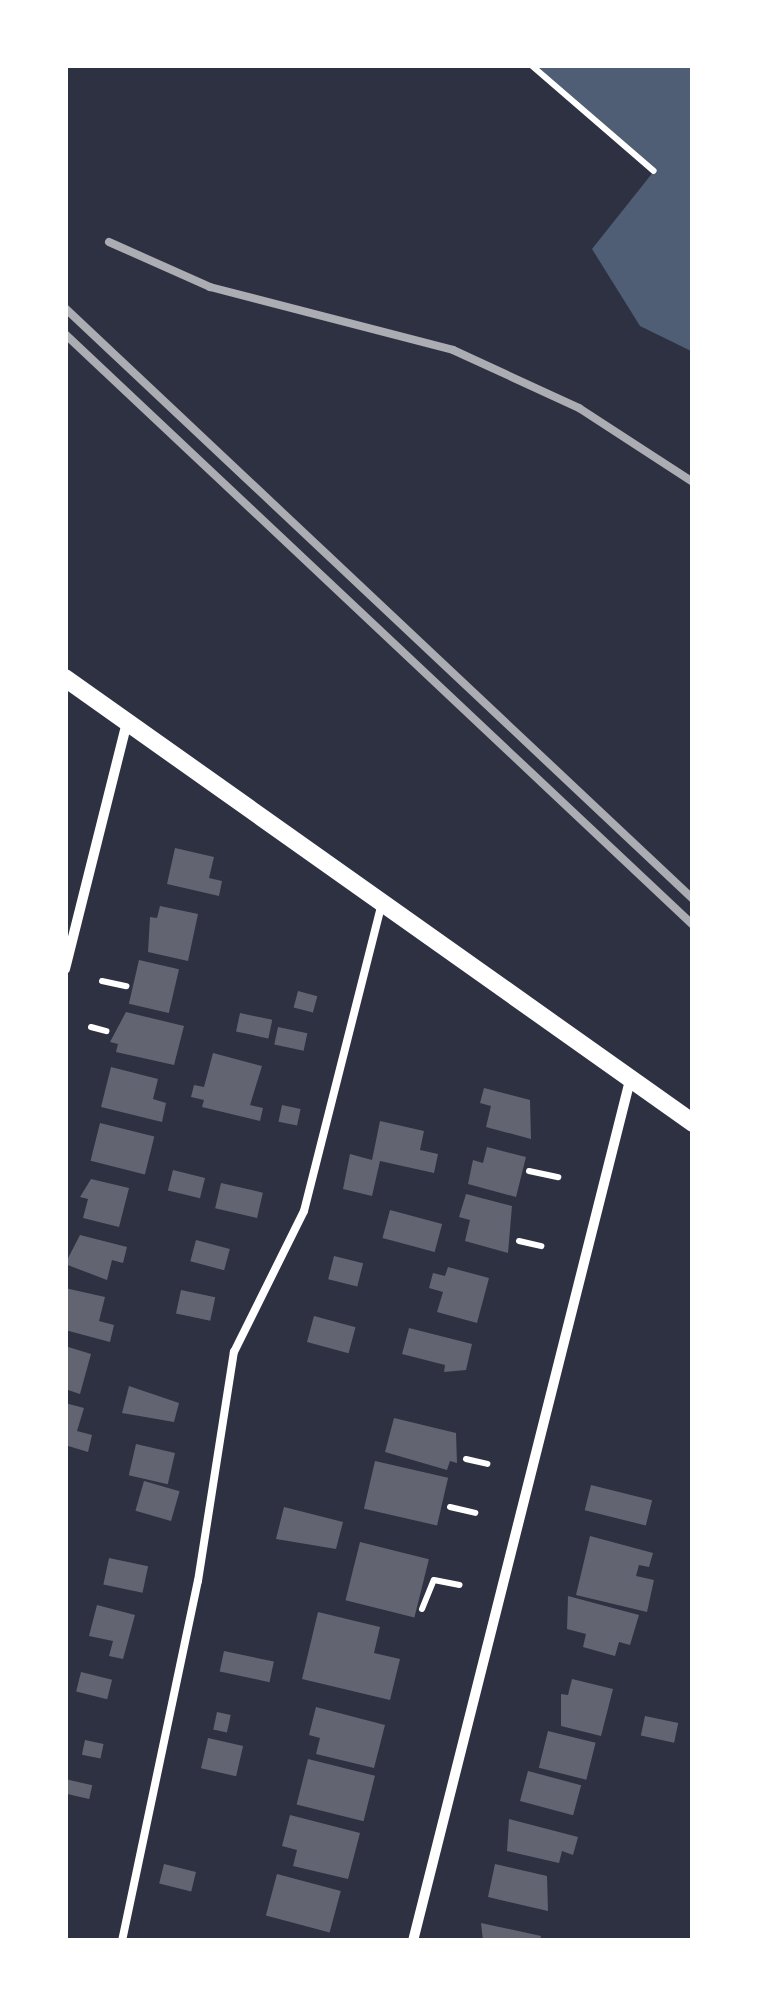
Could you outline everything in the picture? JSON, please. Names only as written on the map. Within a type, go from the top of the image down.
[{"type":"street","points":[[65,678],[693,1123]]},
{"type":"street","points":[[65,968],[127,721]]},
{"type":"street","points":[[413,1941],[630,1080]]},
{"type":"lane","points":[[122,1941],[198,1581],[234,1352],[304,1211],[382,902]]},
{"type":"path","points":[[470,65],[479,65]]},
{"type":"path","points":[[531,65],[654,171]]},
{"type":"path","points":[[102,982],[126,986]]},
{"type":"path","points":[[90,1027],[106,1032]]},
{"type":"path","points":[[529,1171],[558,1177]]},
{"type":"path","points":[[519,1241],[541,1246]]},
{"type":"path","points":[[466,1459],[487,1464]]},
{"type":"path","points":[[450,1507],[475,1513]]},
{"type":"path","points":[[422,1609],[434,1580],[460,1586]]},
{"type":"water","points":[[531,65],[693,65],[693,352],[640,326],[592,249],[654,171]]},
{"type":"building","points":[[175,848],[214,857],[209,878],[222,881],[219,896],[167,884]]},
{"type":"building","points":[[160,906],[198,914],[188,961],[148,952],[150,917],[157,918]]},
{"type":"building","points":[[139,960],[179,969],[169,1013],[129,1004]]},
{"type":"building","points":[[298,991],[317,996],[313,1013],[294,1007]]},
{"type":"building","points":[[126,1012],[184,1026],[174,1065],[116,1052],[118,1044],[110,1042]]},
{"type":"building","points":[[240,1013],[272,1020],[268,1038],[236,1032]]},
{"type":"building","points":[[278,1027],[307,1033],[304,1051],[274,1045]]},
{"type":"building","points":[[213,1053],[262,1066],[250,1105],[263,1108],[260,1121],[202,1107],[204,1100],[191,1097],[194,1085],[204,1087]]},
{"type":"building","points":[[111,1067],[158,1079],[153,1099],[166,1103],[162,1122],[101,1107]]},
{"type":"building","points":[[484,1088],[530,1100],[531,1139],[486,1127],[491,1106],[480,1103]]},
{"type":"building","points":[[282,1105],[301,1109],[297,1126],[278,1122]]},
{"type":"building","points":[[380,1121],[424,1131],[420,1150],[438,1154],[434,1173],[380,1161],[372,1196],[343,1189],[350,1154],[372,1160]]},
{"type":"building","points":[[100,1123],[154,1137],[145,1174],[91,1161]]},
{"type":"building","points":[[487,1147],[526,1157],[516,1197],[468,1184],[473,1160],[483,1163]]},
{"type":"building","points":[[173,1170],[205,1178],[200,1198],[168,1190]]},
{"type":"building","points":[[91,1179],[129,1188],[119,1227],[83,1218],[88,1199],[80,1197]]},
{"type":"building","points":[[221,1183],[263,1193],[257,1218],[215,1208]]},
{"type":"building","points":[[466,1194],[512,1206],[508,1253],[465,1241],[470,1220],[459,1217]]},
{"type":"building","points":[[390,1210],[442,1224],[435,1252],[382,1238]]},
{"type":"building","points":[[80,1235],[127,1247],[123,1263],[112,1260],[107,1280],[65,1264]]},
{"type":"building","points":[[196,1240],[230,1249],[224,1270],[190,1261]]},
{"type":"building","points":[[334,1256],[363,1263],[357,1287],[328,1279]]},
{"type":"building","points":[[448,1267],[489,1278],[477,1323],[437,1312],[443,1292],[429,1288],[433,1273],[445,1276]]},
{"type":"building","points":[[65,1288],[105,1297],[99,1321],[114,1325],[110,1342],[65,1330]]},
{"type":"building","points":[[181,1290],[215,1297],[210,1321],[176,1313]]},
{"type":"building","points":[[314,1316],[356,1327],[349,1353],[307,1342]]},
{"type":"building","points":[[409,1328],[472,1344],[466,1370],[444,1372],[445,1365],[402,1354]]},
{"type":"building","points":[[65,1346],[91,1354],[80,1394],[65,1389]]},
{"type":"building","points":[[129,1386],[179,1403],[174,1422],[122,1413]]},
{"type":"building","points":[[65,1403],[84,1408],[77,1431],[92,1435],[88,1452],[65,1445]]},
{"type":"building","points":[[394,1418],[456,1433],[457,1463],[450,1461],[447,1470],[385,1452]]},
{"type":"building","points":[[136,1444],[175,1453],[168,1484],[129,1475]]},
{"type":"building","points":[[375,1461],[448,1478],[437,1526],[364,1509]]},
{"type":"building","points":[[144,1481],[180,1491],[171,1521],[135,1511]]},
{"type":"building","points":[[591,1485],[652,1500],[646,1525],[585,1510]]},
{"type":"building","points":[[284,1507],[343,1522],[336,1549],[276,1539]]},
{"type":"building","points":[[590,1536],[653,1553],[649,1567],[639,1565],[636,1576],[654,1580],[647,1612],[576,1595]]},
{"type":"building","points":[[360,1542],[429,1559],[414,1617],[345,1600]]},
{"type":"building","points":[[109,1558],[148,1566],[143,1593],[103,1584]]},
{"type":"building","points":[[568,1596],[639,1615],[630,1645],[619,1642],[615,1656],[583,1647],[586,1634],[567,1629]]},
{"type":"building","points":[[97,1605],[135,1615],[123,1659],[109,1656],[113,1641],[89,1636]]},
{"type":"building","points":[[318,1612],[380,1627],[374,1653],[400,1659],[390,1700],[302,1679]]},
{"type":"building","points":[[224,1651],[274,1662],[270,1682],[220,1672]]},
{"type":"building","points":[[81,1672],[112,1680],[107,1699],[76,1691]]},
{"type":"building","points":[[572,1679],[613,1689],[601,1736],[561,1726],[561,1694],[568,1695]]},
{"type":"building","points":[[316,1707],[385,1725],[374,1768],[316,1754],[320,1738],[309,1735]]},
{"type":"building","points":[[217,1712],[231,1715],[227,1733],[213,1730]]},
{"type":"building","points":[[645,1716],[678,1723],[674,1743],[641,1736]]},
{"type":"building","points":[[548,1731],[596,1743],[586,1780],[539,1768]]},
{"type":"building","points":[[208,1738],[243,1746],[236,1776],[201,1768]]},
{"type":"building","points":[[85,1740],[104,1744],[100,1759],[82,1755]]},
{"type":"building","points":[[308,1759],[375,1776],[364,1821],[297,1805]]},
{"type":"building","points":[[528,1771],[581,1785],[573,1815],[520,1801]]},
{"type":"building","points":[[65,1779],[92,1785],[89,1799],[65,1793]]},
{"type":"building","points":[[290,1815],[360,1833],[348,1879],[293,1866],[297,1850],[282,1846]]},
{"type":"building","points":[[509,1819],[578,1837],[573,1855],[562,1851],[559,1863],[507,1851]]},
{"type":"building","points":[[164,1864],[196,1872],[191,1891],[159,1883]]},
{"type":"building","points":[[495,1864],[547,1876],[548,1911],[488,1897]]},
{"type":"building","points":[[277,1874],[341,1891],[330,1933],[266,1916]]},
{"type":"building","points":[[481,1923],[541,1936],[540,1941],[483,1941]]},
{"type":"railway","points":[[109,242],[210,287],[453,350],[579,408],[693,482]]},
{"type":"railway","points":[[65,308],[693,899]]},
{"type":"railway","points":[[65,334],[693,925]]}]
